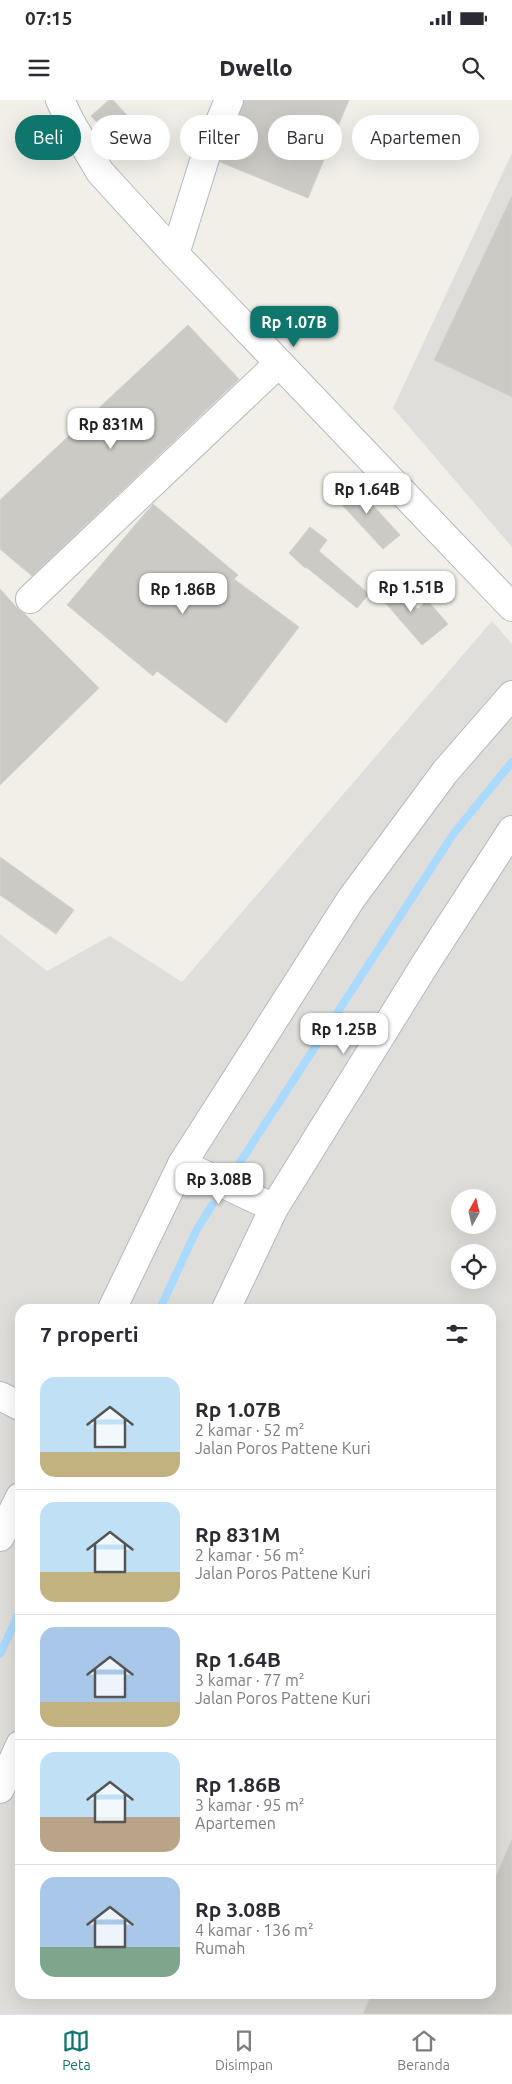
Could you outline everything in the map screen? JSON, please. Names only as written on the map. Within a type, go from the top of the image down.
[{"type":"street","points":[[60,100],[100,172],[175,254],[512,607]]},
{"type":"street","points":[[175,254],[206,155],[229,100]]},
{"type":"street","points":[[30,599],[279,363]]},
{"type":"street","points":[[114,1304],[182,1164],[351,899],[445,772],[512,695]]},
{"type":"street","points":[[228,1304],[274,1208],[429,958],[512,830]]},
{"type":"street","points":[[182,1164],[274,1208]]},
{"type":"street","points":[[0,1396],[15,1404]]},
{"type":"street","points":[[0,1538],[15,1507]]},
{"type":"street","points":[[0,1789],[15,1756]]},
{"type":"shaded area","points":[[512,153],[512,547],[393,408]]},
{"type":"shaded area","points":[[492,621],[512,644],[512,2014],[0,2014],[0,934],[47,971],[110,936],[182,982]]},
{"type":"building","points":[[109,100],[113,100],[127,115],[92,115]]},
{"type":"building","points":[[244,100],[349,100],[342,117],[342,115],[268,115],[268,160],[324,160],[308,198],[220,162],[221,160],[258,160],[258,115],[238,115]]},
{"type":"building","points":[[512,196],[512,397],[434,360]]},
{"type":"building","points":[[188,325],[239,379],[32,576],[0,549],[0,500]]},
{"type":"building","points":[[351,481],[400,535],[383,549],[334,496]]},
{"type":"building","points":[[153,504],[238,575],[234,579],[299,627],[226,723],[157,671],[153,676],[67,605]]},
{"type":"building","points":[[310,527],[327,540],[319,551],[369,594],[357,608],[305,568],[289,553]]},
{"type":"building","points":[[376,577],[418,609],[427,600],[448,624],[422,645],[369,584]]},
{"type":"building","points":[[0,589],[99,688],[0,785]]},
{"type":"building","points":[[0,857],[74,910],[56,934],[0,895]]},
{"type":"building","points":[[512,1839],[512,2014],[363,2014],[370,1999],[496,1999],[496,1876]]},
{"type":"waterway","points":[[239,1164],[454,833],[512,762]]},
{"type":"waterway","points":[[162,1304],[196,1231],[212,1205]]},
{"type":"waterway","points":[[0,1654],[15,1622]]}]
